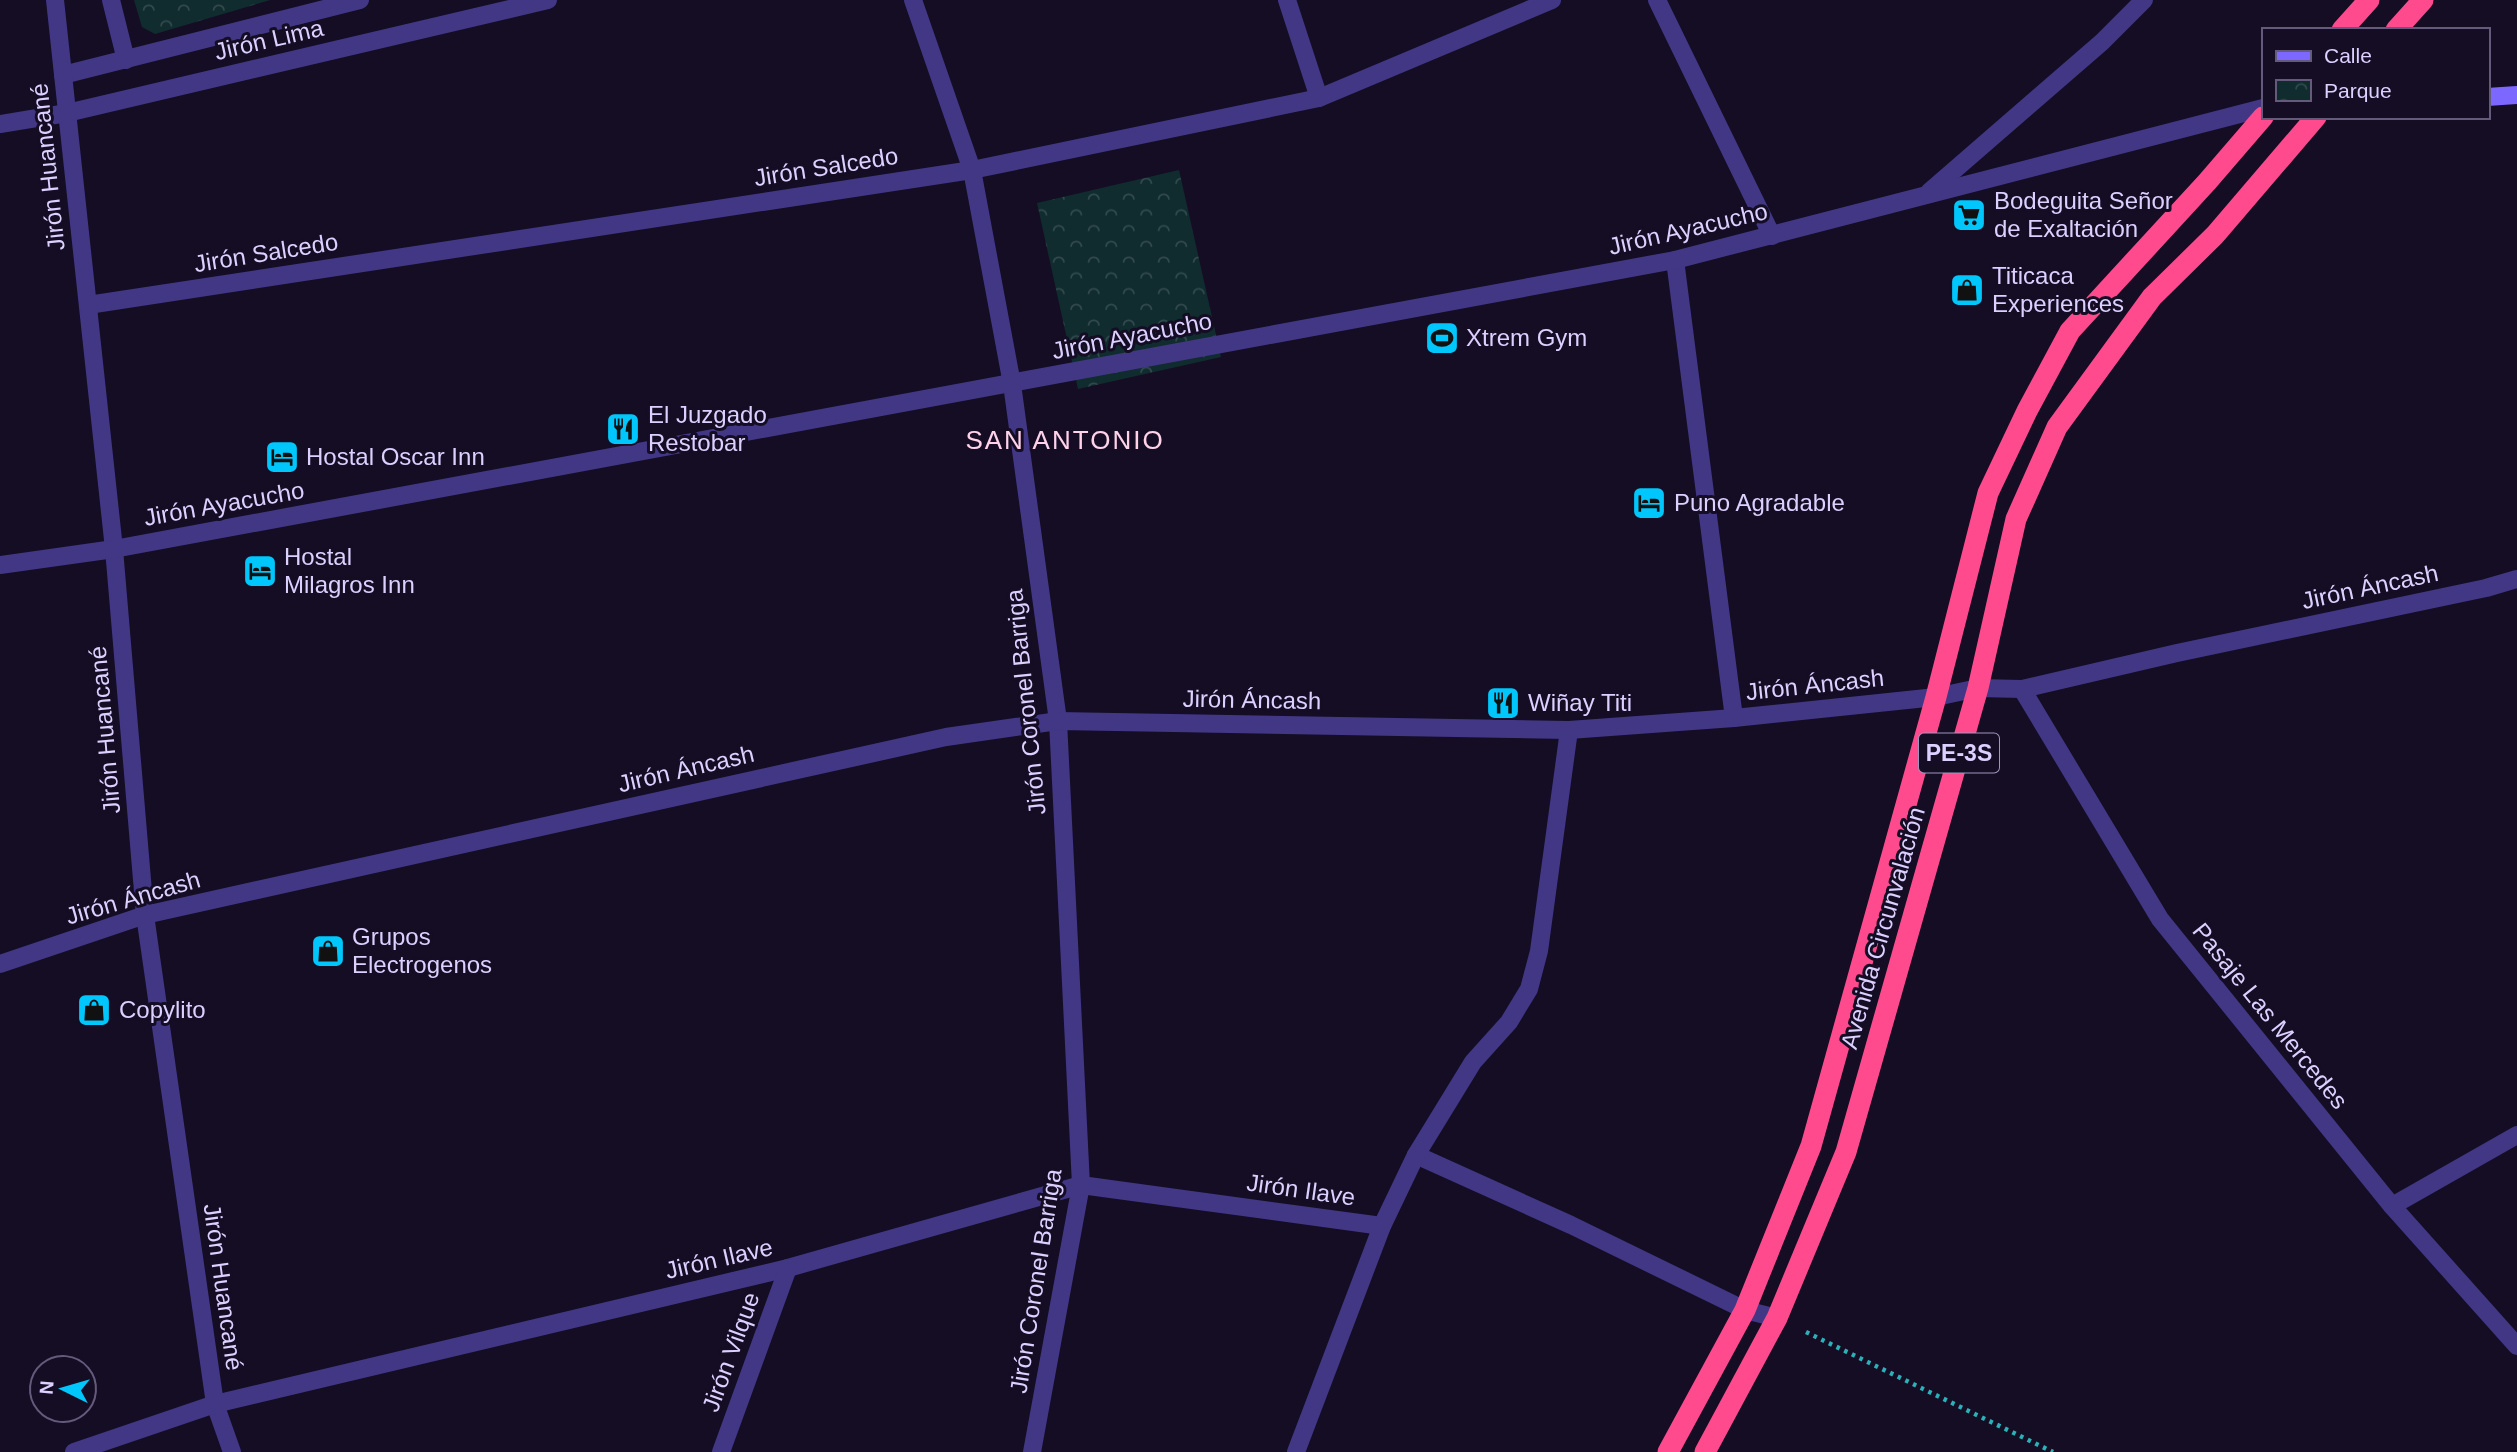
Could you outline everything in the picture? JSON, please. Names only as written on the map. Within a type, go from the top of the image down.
[{"type":"highway","points":[[2344,28],[2370,0]]},
{"type":"highway","points":[[2398,28],[2423,0]]},
{"type":"highway","name":"Avenida Circunvalación","points":[[1668,1452],[1745,1310],[1811,1146],[1936,697],[1987,493],[2026,411],[2070,331],[2262,118]]},
{"type":"highway","name":"Avenida Circunvalación","points":[[1705,1452],[1777,1318],[1846,1152],[1978,688],[2016,519],[2057,427],[2152,298],[2215,235],[2314,119]]},
{"type":"street","name":"Jirón Huancané","points":[[55,0],[114,549],[145,915],[215,1404],[232,1452]]},
{"type":"street","points":[[111,0],[126,60]]},
{"type":"street","points":[[63,75],[360,0]]},
{"type":"street","name":"Jirón Lima","points":[[0,124],[67,113],[548,0]]},
{"type":"street","name":"Jirón Coronel Barriga","points":[[913,0],[972,170],[1012,384],[1058,721],[1081,1185],[1032,1452]]},
{"type":"street","points":[[1287,0],[1319,98]]},
{"type":"street","name":"Jirón Salcedo","points":[[88,305],[972,170],[1319,98],[1552,0]]},
{"type":"street","points":[[1657,0],[1772,236]]},
{"type":"street","points":[[1926,194],[2102,41],[2144,0]]},
{"type":"street","points":[[2489,97],[2517,95]]},
{"type":"street","name":"Jirón Ayacucho","points":[[0,565],[114,549],[1675,260],[2262,108]]},
{"type":"street","points":[[1675,260],[1734,718]]},
{"type":"street","name":"Jirón Áncash","points":[[0,964],[145,915],[946,737],[1058,721],[1569,730],[1734,718],[1936,697],[1978,688],[2022,689],[2517,579]]},
{"type":"street","name":"Pasaje Las Mercedes","points":[[2022,689],[2160,919],[2392,1206],[2517,1346]]},
{"type":"street","points":[[1296,1452],[1382,1226],[1416,1155],[1473,1062],[1509,1022],[1529,989],[1539,951],[1569,730]]},
{"type":"street","points":[[2392,1206],[2517,1135]]},
{"type":"street","points":[[1416,1155],[1571,1225],[1745,1310],[1777,1318]]},
{"type":"street","name":"Jirón Ilave","points":[[74,1452],[215,1404],[788,1268],[1081,1185],[1382,1226]]},
{"type":"street","name":"Jirón Vilque","points":[[721,1452],[788,1268]]},
{"type":"path","points":[[1777,1318],[2053,1452]]},
{"type":"green space","points":[[134,0],[270,0],[155,34],[142,27]]},
{"type":"green space","points":[[1179,170],[1221,357],[1078,389],[1037,203]]},
{"type":"place","name":"Bodeguita Señor de Exaltación","points":[[1969,215]]},
{"type":"place","name":"Titicaca Experiences","points":[[1967,290]]},
{"type":"place","name":"Xtrem Gym","points":[[1442,338]]},
{"type":"place","name":"El Juzgado Restobar","points":[[623,429]]},
{"type":"place","name":"Hostal Oscar Inn","points":[[282,457]]},
{"type":"place","name":"Puno Agradable","points":[[1649,503]]},
{"type":"place","name":"Hostal Milagros Inn","points":[[260,571]]},
{"type":"place","name":"Wiñay Titi","points":[[1503,703]]},
{"type":"place","name":"Grupos Electrogenos","points":[[328,951]]},
{"type":"place","name":"Copylito","points":[[94,1010]]},
{"type":"district","name":"SAN ANTONIO","points":[[1065,440]]}]
